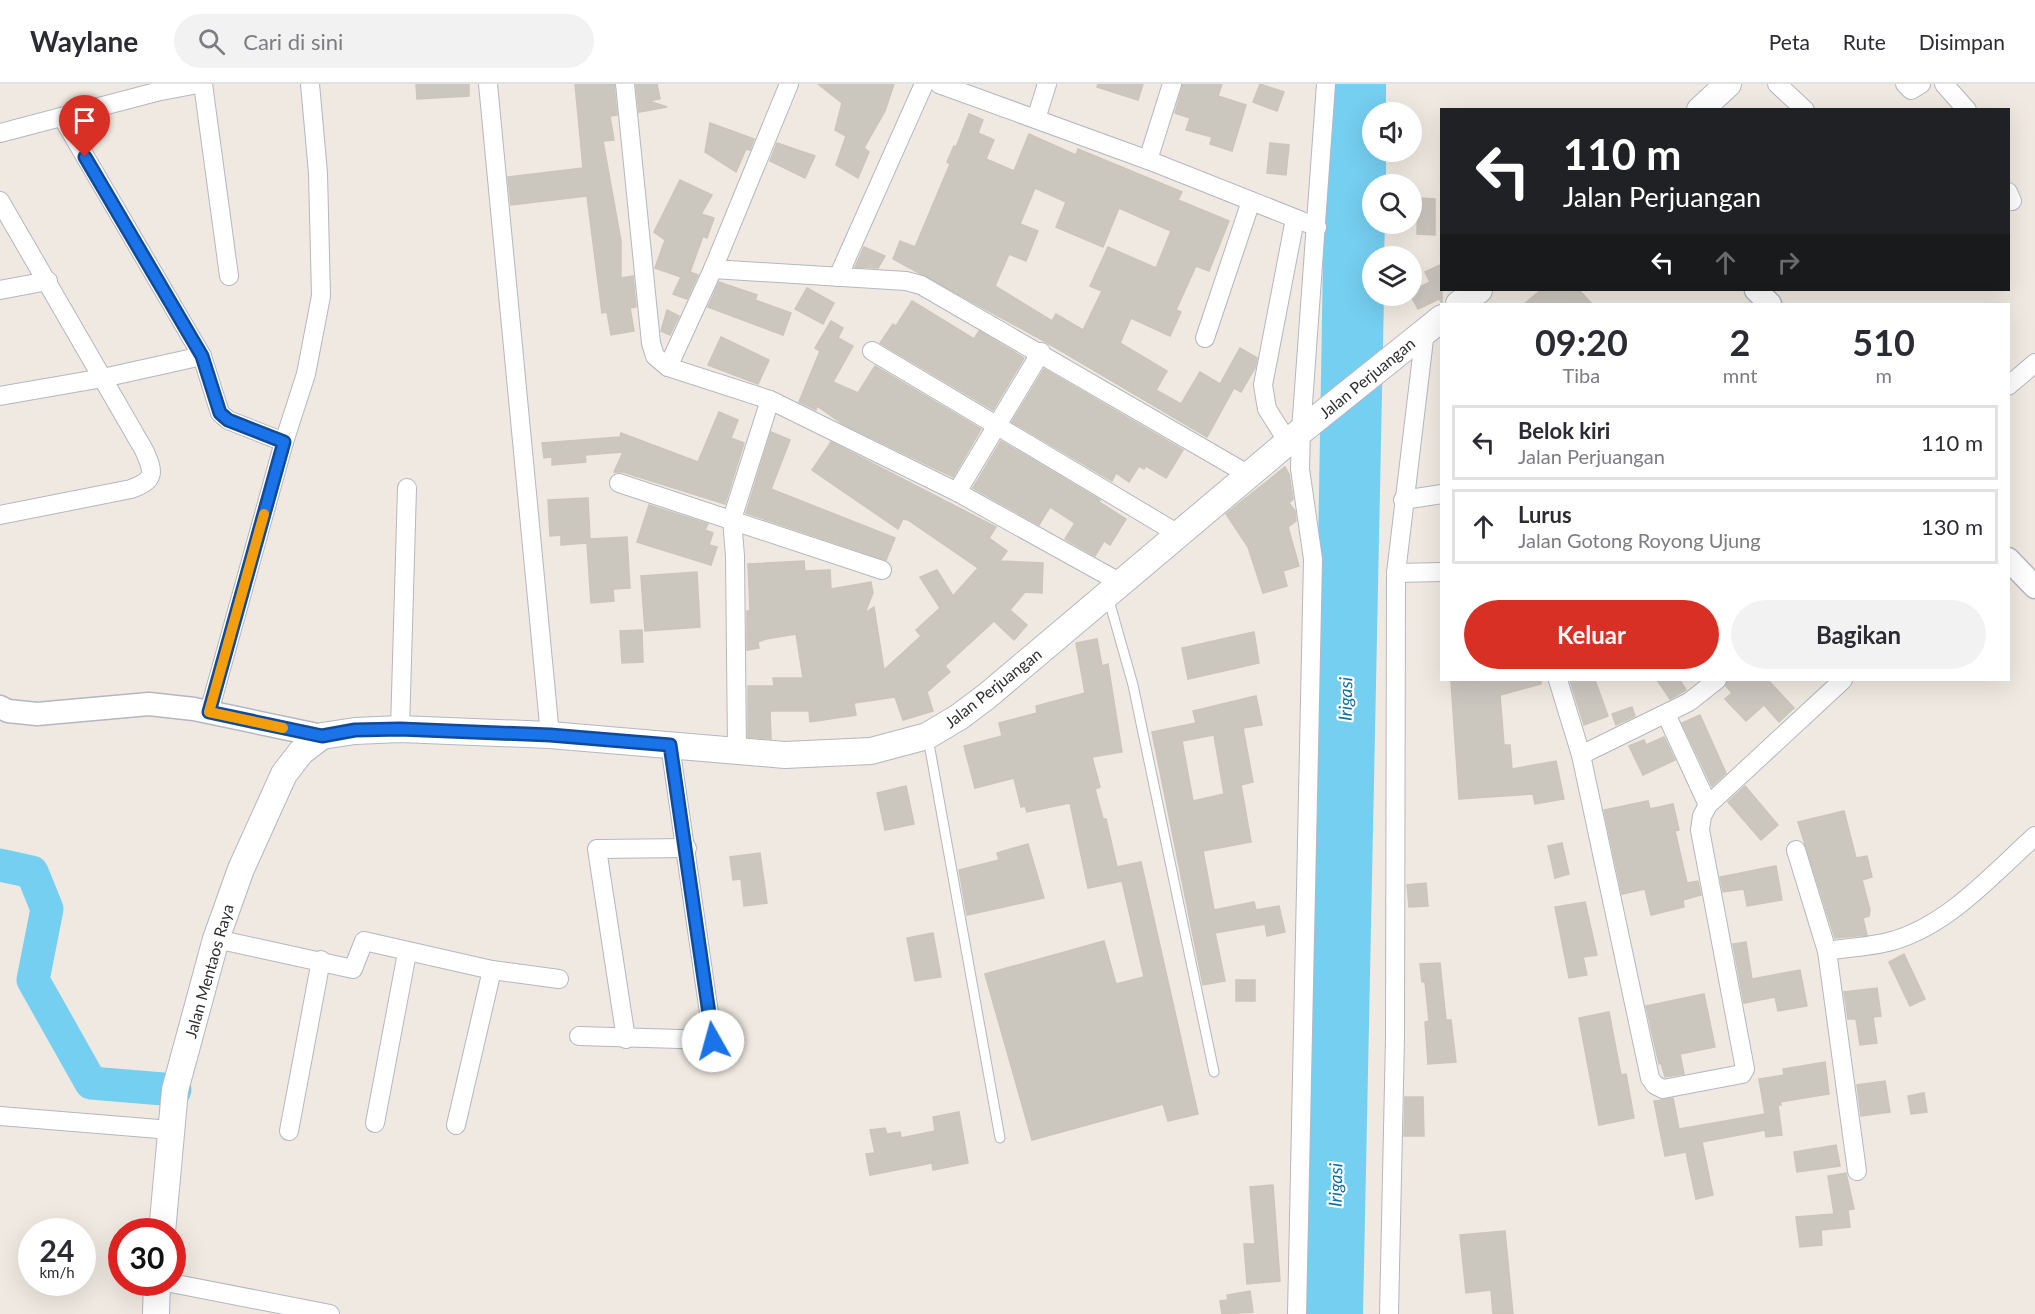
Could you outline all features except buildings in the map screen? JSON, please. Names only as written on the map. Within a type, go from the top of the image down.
[{"type":"main road","points":[[1702,108],[1728,84]]},
{"type":"main road","points":[[1460,303],[1478,291]]},
{"type":"main road","name":"Jalan Perjuangan","points":[[322,736],[355,730],[400,729],[550,735],[785,755],[871,751],[927,736],[959,717],[987,696],[1299,433],[1429,328]]},
{"type":"main road","name":"Jalan Mentaos Raya","points":[[163,1218],[173,1109],[216,939],[241,869],[284,774],[301,752],[322,736]]},
{"type":"main road","points":[[156,1314],[157,1296]]},
{"type":"street","points":[[0,133],[156,92],[201,84],[229,276]]},
{"type":"street","points":[[209,712],[284,442],[306,374],[321,296],[318,173],[310,84]]},
{"type":"street","points":[[488,84],[550,735]]},
{"type":"street","points":[[625,84],[651,343],[655,356],[668,367],[770,400],[957,492],[1114,589]]},
{"type":"street","points":[[668,367],[713,269],[789,84]]},
{"type":"street","points":[[838,277],[924,84]]},
{"type":"street","points":[[939,84],[1148,160],[1317,227]]},
{"type":"street","points":[[1035,119],[1047,84]]},
{"type":"street","points":[[1148,160],[1172,84]]},
{"type":"street","points":[[1298,1314],[1313,559],[1300,469],[1299,433],[1317,227],[1326,84]]},
{"type":"street","points":[[1777,84],[1803,108]]},
{"type":"street","points":[[1905,84],[1911,90],[1921,84]]},
{"type":"street","points":[[1944,84],[1965,108]]},
{"type":"street","points":[[62,117],[202,356],[220,413],[228,420],[284,442]]},
{"type":"street","points":[[0,201],[48,281],[151,466],[148,481],[131,489],[0,515]]},
{"type":"street","points":[[1205,338],[1251,201]]},
{"type":"street","points":[[1295,219],[1263,386],[1267,409],[1299,433]]},
{"type":"street","points":[[713,269],[906,281],[921,285],[1041,352],[1249,475]]},
{"type":"street","points":[[0,290],[48,281]]},
{"type":"street","points":[[1757,291],[1769,303]]},
{"type":"street","points":[[1389,1314],[1395,1038],[1396,573],[1403,500],[1429,328]]},
{"type":"street","points":[[872,351],[998,424],[1180,535]]},
{"type":"street","points":[[957,492],[1041,352]]},
{"type":"street","points":[[0,396],[103,378],[202,356]]},
{"type":"street","points":[[2010,384],[2035,363]]},
{"type":"street","points":[[738,751],[735,556],[732,519],[770,400]]},
{"type":"street","points":[[619,483],[882,570]]},
{"type":"street","points":[[400,729],[407,488]]},
{"type":"street","points":[[1403,500],[1440,494]]},
{"type":"street","points":[[2010,561],[2035,587]]},
{"type":"street","points":[[1396,573],[1440,572]]},
{"type":"street","points":[[1558,681],[1581,755],[1650,1078],[1655,1085],[1663,1089],[1742,1074],[1745,1069],[1700,830],[1701,816],[1708,805],[1842,681]]},
{"type":"street","points":[[1581,755],[1689,702],[1716,681]]},
{"type":"street","points":[[0,707],[8,711],[37,714],[149,704],[209,712],[322,736]]},
{"type":"street","points":[[1666,714],[1708,805]]},
{"type":"street","points":[[579,1036],[713,1040],[687,848],[670,745]]},
{"type":"street","points":[[1827,951],[1894,940],[1915,932],[1970,895],[2035,836]]},
{"type":"street","points":[[626,1039],[597,849],[687,848]]},
{"type":"street","points":[[1796,850],[1827,951],[1857,1171]]},
{"type":"street","points":[[216,939],[321,960],[353,969],[364,941],[407,953],[492,970],[559,979]]},
{"type":"street","points":[[375,1123],[407,953]]},
{"type":"street","points":[[289,1131],[321,960]]},
{"type":"street","points":[[456,1125],[492,970]]},
{"type":"street","points":[[0,1116],[173,1109]]},
{"type":"street","points":[[186,1286],[330,1314]]},
{"type":"lane","points":[[1114,589],[1214,1072]]},
{"type":"lane","points":[[927,736],[1000,1138]]},
{"type":"water","name":"Irigasi","points":[[1326,84],[1386,84],[1386,102],[1362,102],[1362,162],[1386,162],[1386,174],[1362,174],[1362,234],[1385,234],[1384,246],[1362,246],[1362,306],[1384,306],[1363,1314],[1305,1314]]},
{"type":"waterway","points":[[0,865],[32,872],[47,909],[33,980],[91,1083],[175,1090]]},
{"type":"slow traffic","points":[[264,514],[209,712],[283,728]]},
{"type":"route","points":[[85,157],[202,356],[220,413],[228,420],[284,442],[209,712],[322,736],[355,730],[400,729],[550,735],[670,745],[687,848],[713,1041]]}]
